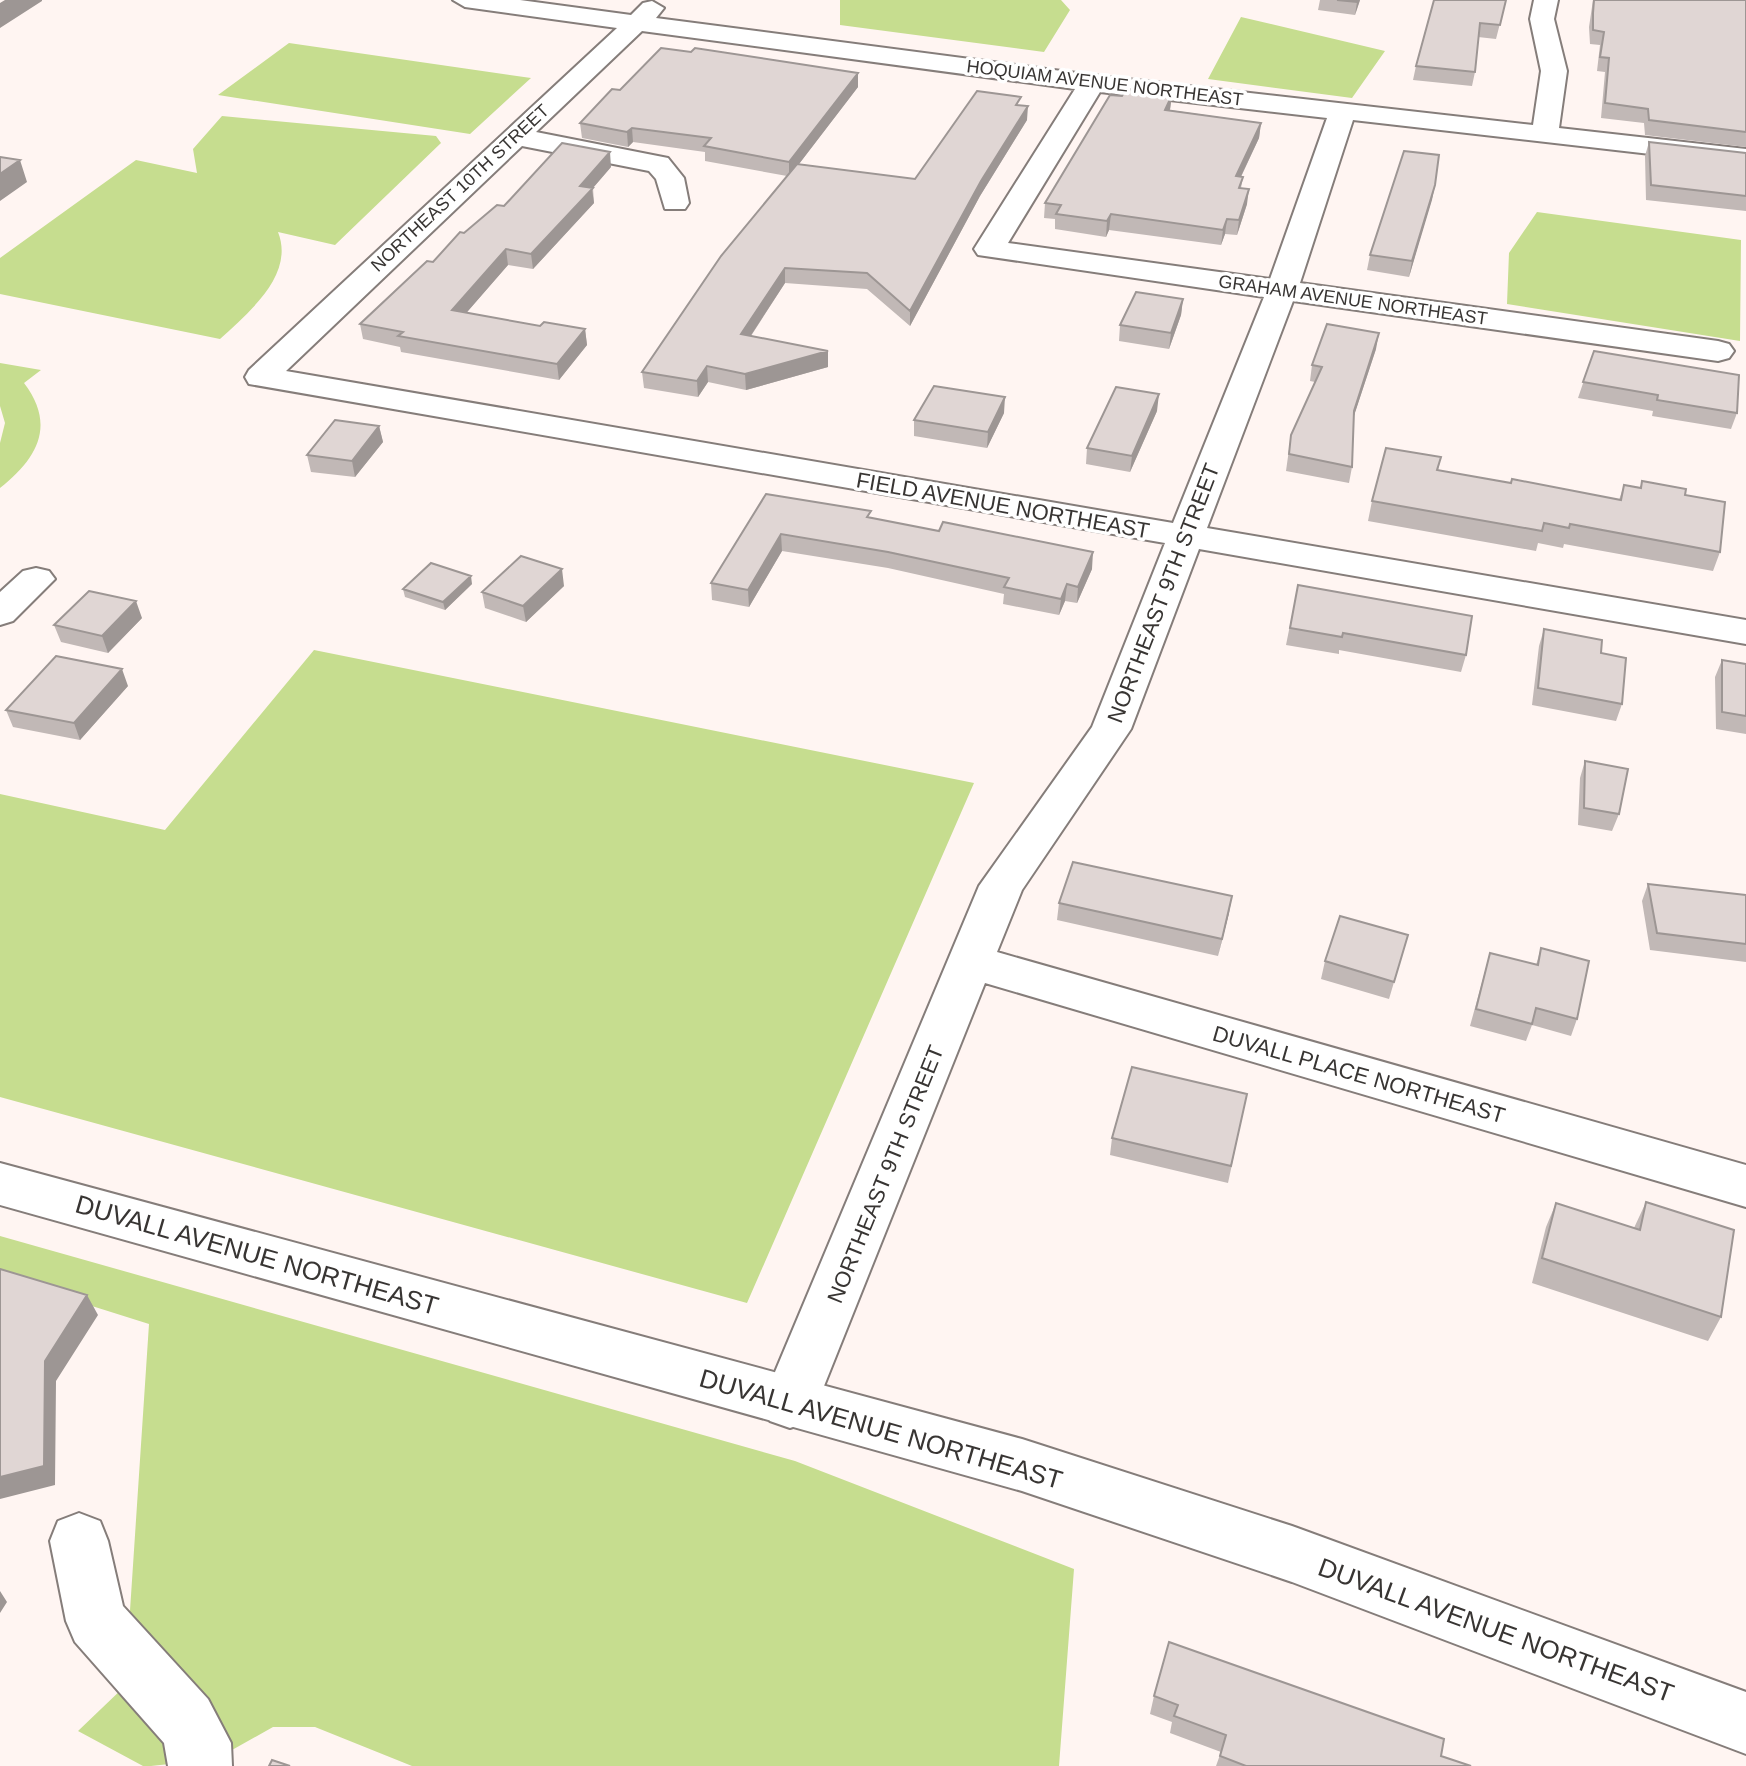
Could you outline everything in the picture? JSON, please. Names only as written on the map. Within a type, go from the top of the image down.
[{"type":"street","name":"HOQUIAM AVENUE NORTHEAST","points":[[465,0],[1092,83],[1746,157]]},
{"type":"street","name":"NORTHEAST 10TH STREET","points":[[261,377],[660,0]]},
{"type":"street","points":[[1545,132],[1554,71],[1542,19],[1546,0]]},
{"type":"street","name":"GRAHAM AVENUE NORTHEAST","points":[[1092,83],[989,249],[1718,351]]},
{"type":"street","name":"NORTHEAST 9TH STREET","points":[[790,1403],[1001,886],[1111,729],[1282,290],[1342,112]]},
{"type":"street","points":[[515,136],[658,164],[670,178],[675,203]]},
{"type":"street","name":"FIELD AVENUE NORTHEAST","points":[[261,377],[1746,632]]},
{"type":"street","points":[[0,613],[36,579]]},
{"type":"street","name":"DUVALL PLACE NORTHEAST","points":[[972,962],[1746,1186]]},
{"type":"street","name":"DUVALL AVENUE NORTHEAST","points":[[0,1184],[1022,1465],[1292,1554],[1746,1723]]},
{"type":"street","points":[[79,1541],[96,1621],[186,1721],[199,1743],[200,1766]]},
{"type":"green space","points":[[840,0],[1061,0],[1070,10],[1044,52],[840,25]]},
{"type":"green space","points":[[1241,17],[1385,51],[1352,98],[1208,79]]},
{"type":"green space","points":[[289,43],[531,78],[470,134],[218,95]]},
{"type":"green space","points":[[222,116],[436,136],[441,143],[335,245],[278,232],[282,248],[275,278],[256,305],[220,339],[0,294],[0,258],[136,160],[197,173],[193,149]]},
{"type":"green space","points":[[1537,212],[1741,240],[1740,341],[1507,304],[1509,253]]},
{"type":"green space","points":[[0,363],[41,370],[24,383],[39,413],[38,440],[24,465],[0,488],[0,443],[5,423],[0,406]]},
{"type":"green space","points":[[314,650],[974,783],[747,1303],[0,1097],[0,794],[165,830]]},
{"type":"green space","points":[[0,1236],[795,1461],[1074,1569],[1059,1766],[412,1766],[315,1727],[273,1727],[216,1759],[143,1766],[78,1731],[125,1686],[149,1324],[0,1277]]},
{"type":"building","points":[[1434,0],[1506,0],[1500,25],[1480,23],[1475,72],[1416,66]]},
{"type":"building","points":[[1594,0],[1746,0],[1746,132],[1649,120],[1648,109],[1605,103],[1609,58],[1600,57],[1604,32],[1593,30]]},
{"type":"building","points":[[661,48],[691,52],[695,48],[858,73],[789,162],[704,146],[711,138],[632,128],[627,132],[580,123],[612,89],[620,90]]},
{"type":"building","points":[[1126,89],[1172,95],[1165,110],[1261,123],[1236,176],[1243,177],[1239,188],[1249,189],[1239,220],[1227,219],[1223,230],[1111,214],[1107,221],[1056,214],[1061,205],[1045,203],[1110,95],[1122,96]]},
{"type":"building","points":[[977,91],[1021,97],[1016,105],[1028,106],[981,181],[910,311],[867,273],[785,268],[741,334],[828,351],[745,374],[707,366],[697,381],[642,372],[721,256],[797,164],[915,179]]},
{"type":"building","points":[[1649,142],[1746,153],[1746,196],[1651,185]]},
{"type":"building","points":[[562,143],[610,152],[580,186],[593,188],[531,254],[506,249],[452,310],[540,326],[544,322],[585,329],[557,364],[398,336],[403,332],[360,324],[427,261],[433,262],[460,232],[464,233],[497,205],[504,206]]},
{"type":"building","points":[[1404,151],[1439,155],[1435,185],[1412,261],[1370,255]]},
{"type":"building","points":[[0,157],[20,160],[0,174]]},
{"type":"building","points":[[1136,292],[1183,299],[1171,333],[1120,325]]},
{"type":"building","points":[[1327,324],[1379,333],[1354,411],[1352,467],[1289,454],[1291,435],[1322,367],[1312,365]]},
{"type":"building","points":[[1594,351],[1739,375],[1737,413],[1657,400],[1658,395],[1583,382]]},
{"type":"building","points":[[934,386],[1005,397],[988,432],[914,420]]},
{"type":"building","points":[[1116,387],[1159,394],[1132,456],[1087,448]]},
{"type":"building","points":[[335,420],[379,426],[352,461],[307,455]]},
{"type":"building","points":[[1386,448],[1441,457],[1437,470],[1511,483],[1512,479],[1621,500],[1624,485],[1641,488],[1642,481],[1686,489],[1685,495],[1725,502],[1720,552],[1570,524],[1569,528],[1544,523],[1542,531],[1372,501]]},
{"type":"building","points":[[766,494],[871,511],[867,517],[939,531],[943,522],[1093,552],[1078,587],[1067,584],[1061,599],[1004,587],[1009,578],[888,552],[781,534],[748,590],[711,583]]},
{"type":"building","points":[[521,556],[562,569],[523,606],[482,592]]},
{"type":"building","points":[[431,563],[471,576],[443,602],[403,589]]},
{"type":"building","points":[[1298,585],[1472,616],[1466,655],[1343,633],[1342,637],[1290,628]]},
{"type":"building","points":[[89,591],[136,601],[102,636],[54,625]]},
{"type":"building","points":[[1544,629],[1602,640],[1601,653],[1626,658],[1622,704],[1538,688]]},
{"type":"building","points":[[56,656],[122,669],[74,723],[6,710]]},
{"type":"building","points":[[1722,660],[1746,664],[1746,716],[1722,712]]},
{"type":"building","points":[[1585,761],[1628,769],[1619,814],[1584,808]]},
{"type":"building","points":[[1073,862],[1232,896],[1222,939],[1059,903]]},
{"type":"building","points":[[1648,884],[1746,895],[1746,944],[1657,933]]},
{"type":"building","points":[[1340,916],[1408,935],[1394,982],[1325,961]]},
{"type":"building","points":[[1541,948],[1589,961],[1577,1019],[1536,1008],[1532,1024],[1476,1009],[1490,953],[1538,965]]},
{"type":"building","points":[[1132,1067],[1247,1094],[1231,1166],[1112,1138]]},
{"type":"building","points":[[1646,1202],[1734,1230],[1721,1317],[1542,1258],[1556,1203],[1640,1230]]},
{"type":"building","points":[[0,1269],[87,1295],[45,1361],[44,1466],[0,1477]]},
{"type":"building","points":[[1169,1642],[1444,1739],[1441,1756],[1471,1766],[1246,1766],[1220,1756],[1226,1735],[1174,1716],[1178,1705],[1154,1696]]},
{"type":"building","points":[[272,1760],[290,1766],[269,1766]]}]
